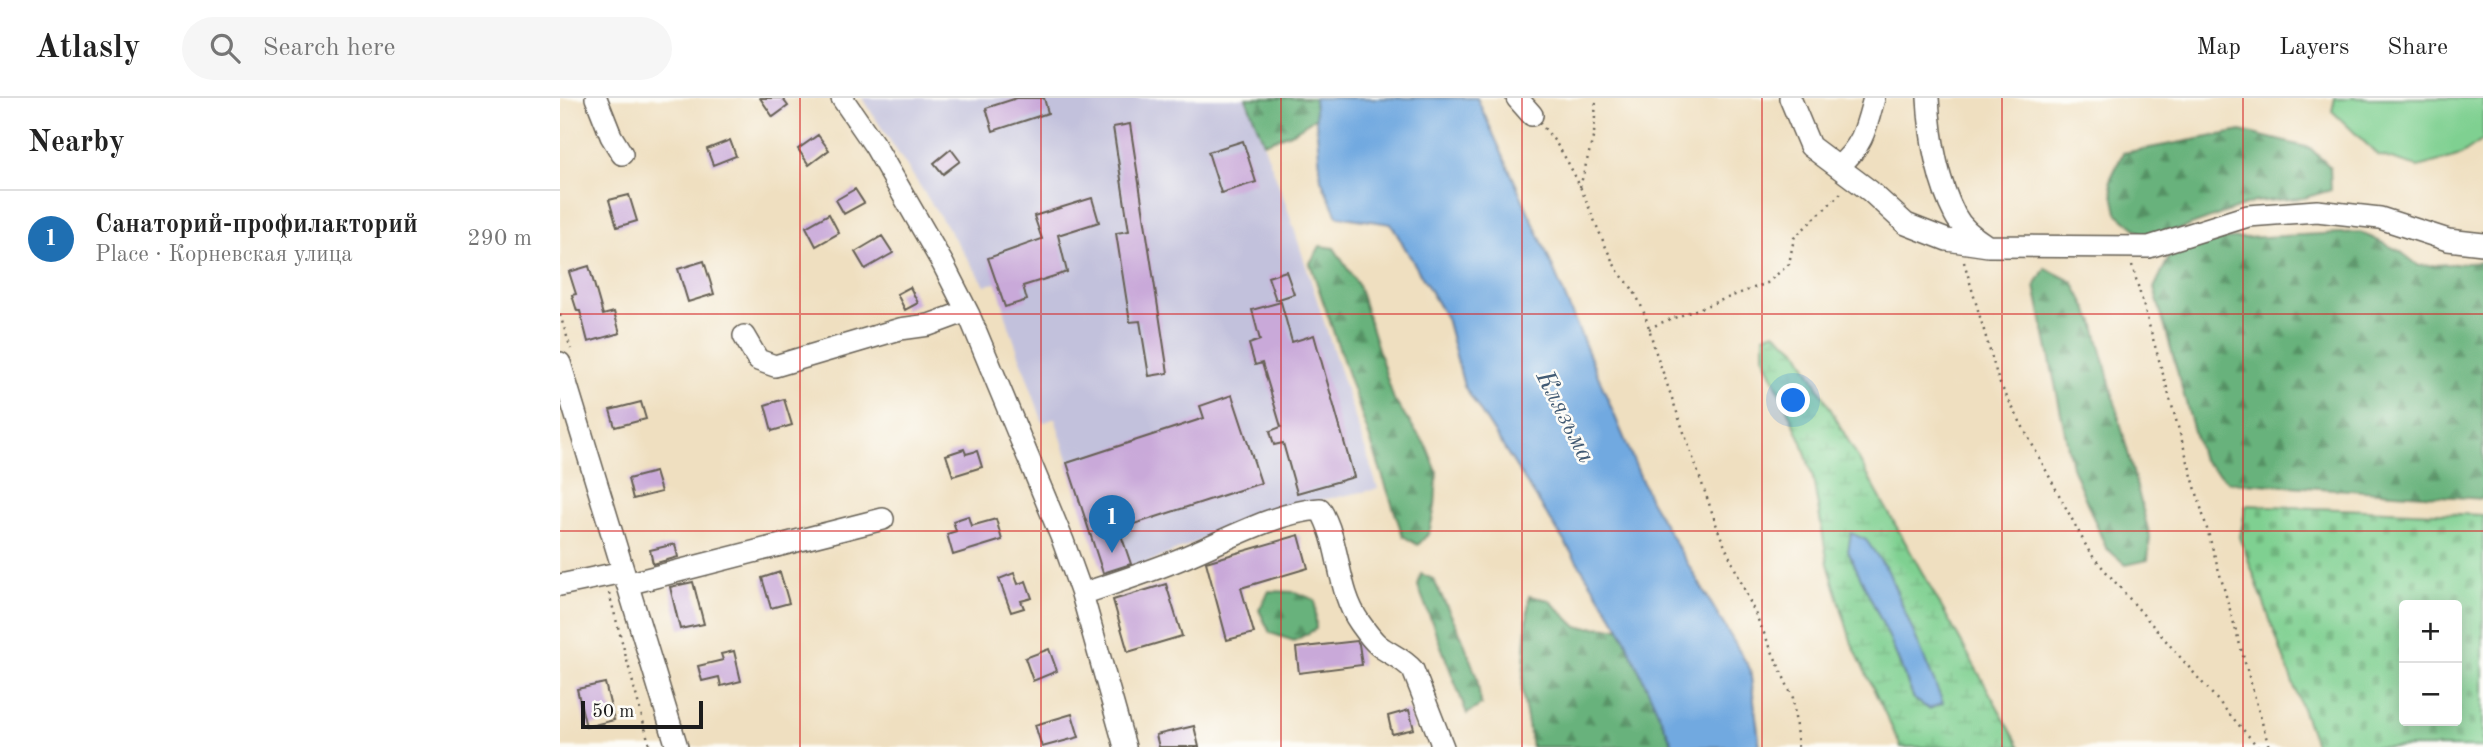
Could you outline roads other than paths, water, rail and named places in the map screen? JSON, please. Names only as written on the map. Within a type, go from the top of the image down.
[{"type":"street","points":[[596,98],[611,136],[622,154]]},
{"type":"street","points":[[842,98],[875,146],[967,311],[1063,541],[1082,594],[1125,747]]},
{"type":"street","points":[[1517,98],[1532,115]]},
{"type":"street","points":[[1790,98],[1810,146],[1856,180],[1906,224],[1947,240],[1988,246],[2149,247],[2248,216],[2317,211],[2380,218],[2448,240],[2483,244]]},
{"type":"street","points":[[1838,167],[1851,156],[1863,139],[1874,98]]},
{"type":"street","points":[[1928,98],[1929,118],[1940,173],[1955,217],[1976,239],[1988,246]]},
{"type":"street","points":[[744,336],[758,360],[775,366],[900,329],[929,325],[967,311]]},
{"type":"street","points":[[560,363],[618,577],[677,747]]},
{"type":"street","points":[[1082,594],[1167,565],[1280,518],[1304,510],[1320,509],[1328,522],[1343,589],[1359,622],[1377,645],[1404,660],[1413,670],[1443,747]]},
{"type":"street","points":[[560,584],[618,577],[884,519]]},
{"type":"water","name":"Клязьма","points":[[1314,98],[1477,98],[1542,242],[1650,500],[1750,669],[1760,747],[1674,747],[1620,628],[1464,386],[1446,318],[1391,224],[1337,216],[1321,179]]},
{"type":"water","points":[[1851,533],[1866,540],[1888,571],[1943,703],[1929,709],[1914,699],[1888,635],[1848,551]]},
{"type":"place","name":"Санаторий-профилакторий","points":[[1112,553]]}]
